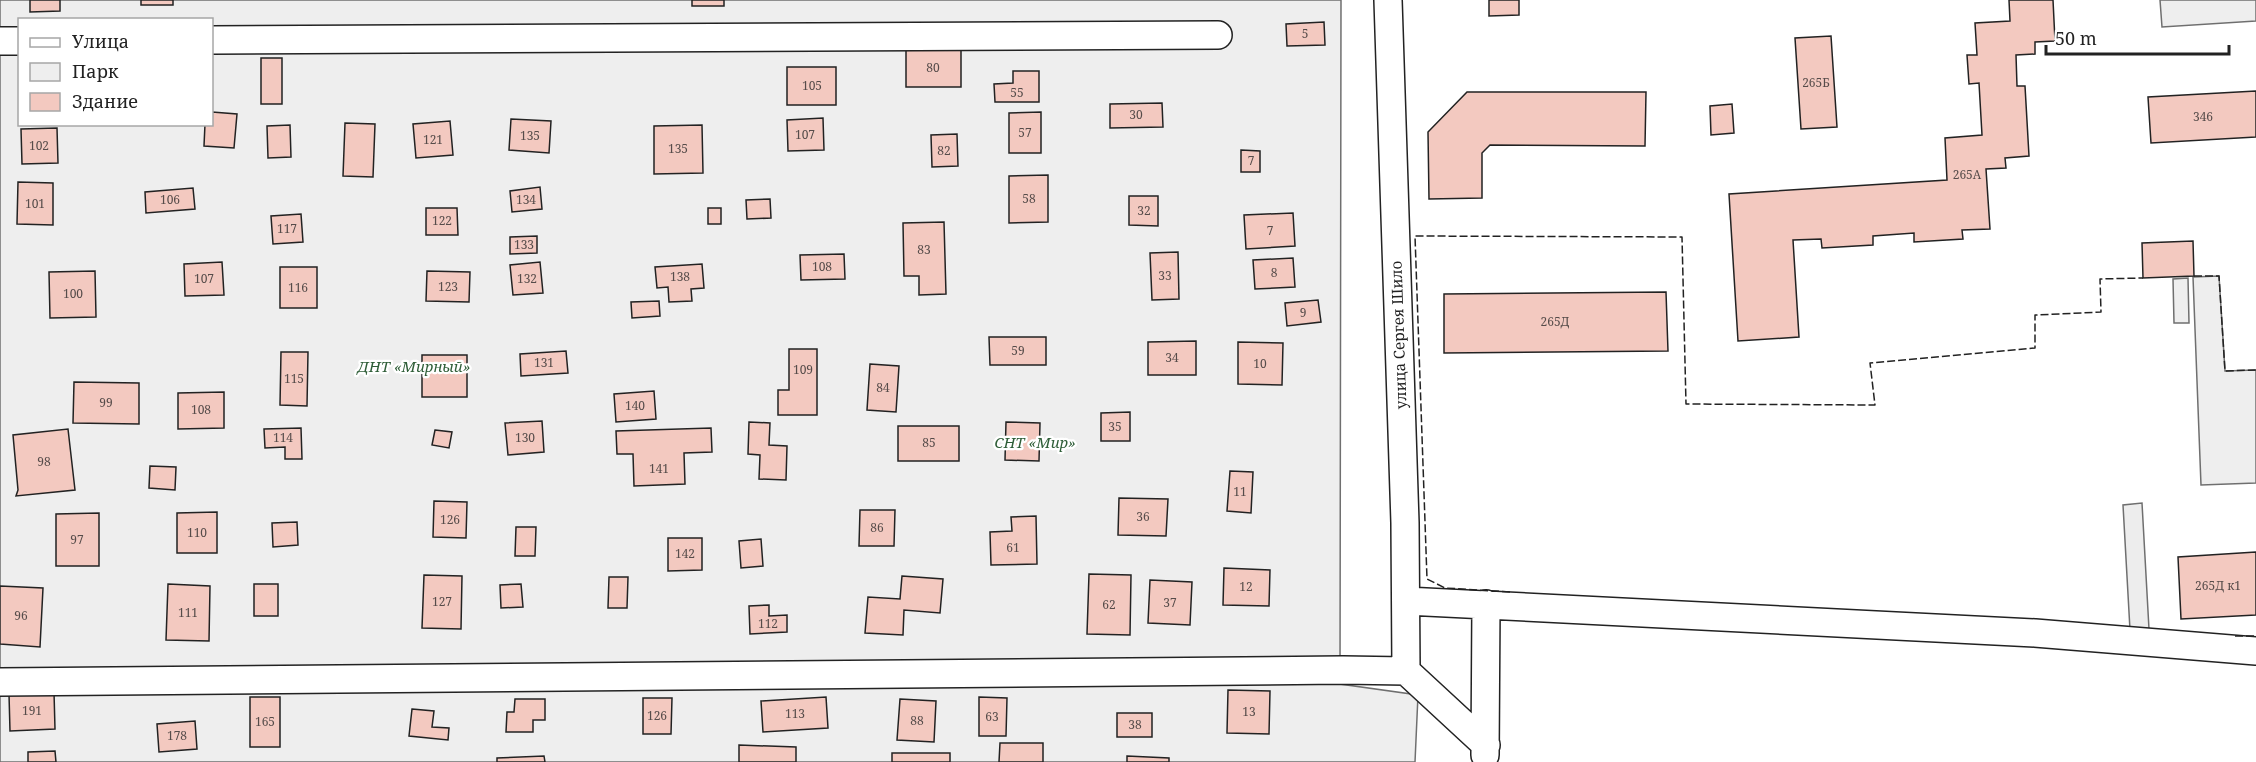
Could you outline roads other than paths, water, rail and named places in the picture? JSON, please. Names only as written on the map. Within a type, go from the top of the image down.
[{"type":"street","name":"улица Сергея Шило","points":[[1388,0],[1405,523],[1406,671]]},
{"type":"street","points":[[213,40],[1218,36]]},
{"type":"street","points":[[0,41],[18,41]]},
{"type":"street","points":[[1406,601],[2035,633],[2256,651]]},
{"type":"street","points":[[1485,753],[1486,604]]},
{"type":"street","points":[[0,682],[1406,671],[1485,753]]},
{"type":"park label","name":"ДНТ «Мирный»","points":[[414,367]]},
{"type":"park label","name":"СНТ «Мир»","points":[[1035,443]]}]
